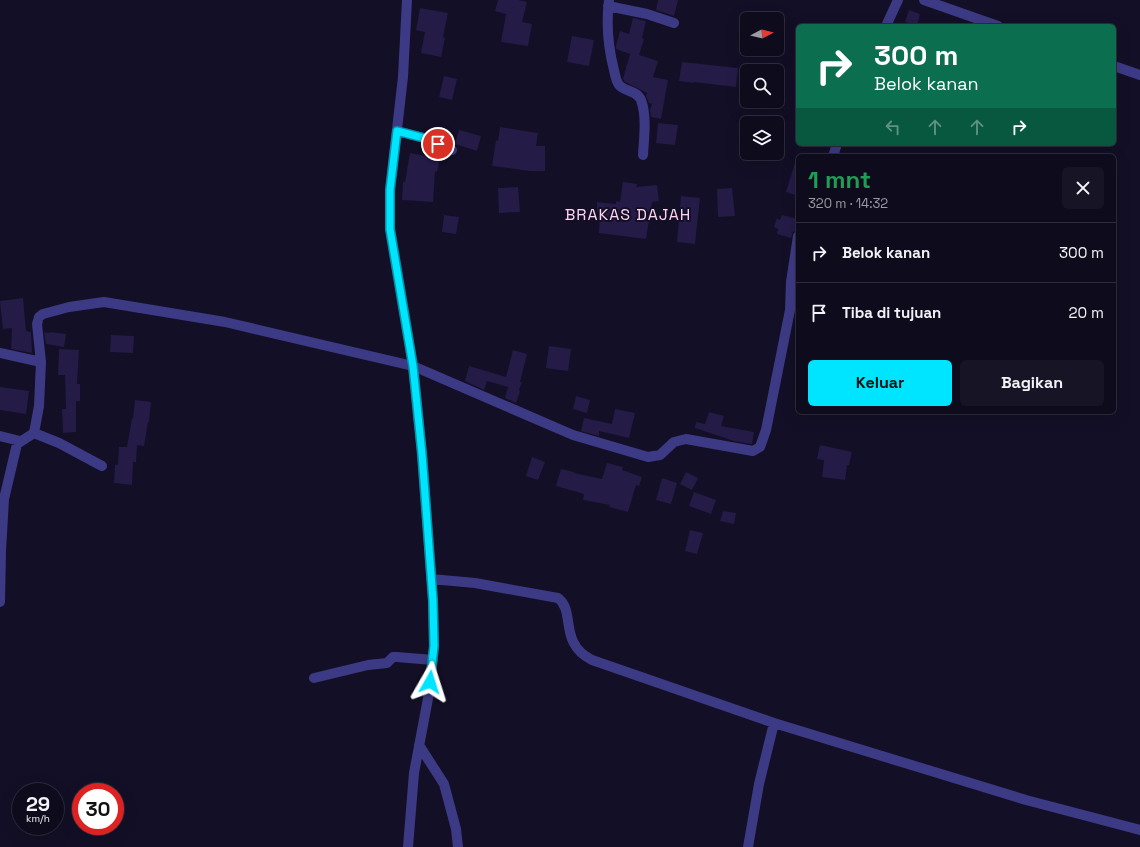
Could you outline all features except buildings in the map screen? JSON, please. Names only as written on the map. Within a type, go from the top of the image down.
[{"type":"street","points":[[407,0],[403,77],[390,190],[390,229],[413,366],[422,454],[434,646],[429,693],[414,773],[408,847]]},
{"type":"street","points":[[887,24],[898,0]]},
{"type":"street","points":[[924,0],[992,24]]},
{"type":"street","points":[[643,155],[644,124],[641,99],[637,94],[622,87],[616,80],[609,52],[608,3],[674,23]]},
{"type":"street","points":[[1116,67],[1140,75]]},
{"type":"street","points":[[397,131],[424,138],[452,150]]},
{"type":"street","points":[[0,602],[4,499],[15,448],[20,442],[34,433],[39,406],[41,362],[37,324],[39,317],[43,314],[69,307],[104,302],[226,322],[413,366],[573,435],[648,457],[660,455],[674,442],[686,439],[750,451],[756,450],[762,444],[766,430],[790,310],[791,282],[796,249]]},
{"type":"street","points":[[0,352],[41,362]]},
{"type":"street","points":[[34,433],[59,443],[102,466]]},
{"type":"street","points":[[0,436],[20,442]]},
{"type":"street","points":[[431,579],[475,583],[558,598],[565,604],[572,640],[578,651],[585,656],[774,723],[1026,800],[1140,830]]},
{"type":"street","points":[[314,678],[362,666],[387,663],[393,657],[433,660]]},
{"type":"street","points":[[748,847],[759,784],[774,723]]},
{"type":"street","points":[[419,745],[444,784],[456,829],[458,847]]},
{"type":"district","name":"BRAKAS DAJAH","points":[[628,214]]},
{"type":"route","points":[[430,682],[434,646],[433,601],[422,454],[413,366],[390,229],[390,190],[397,131],[424,138],[438,144]]}]
